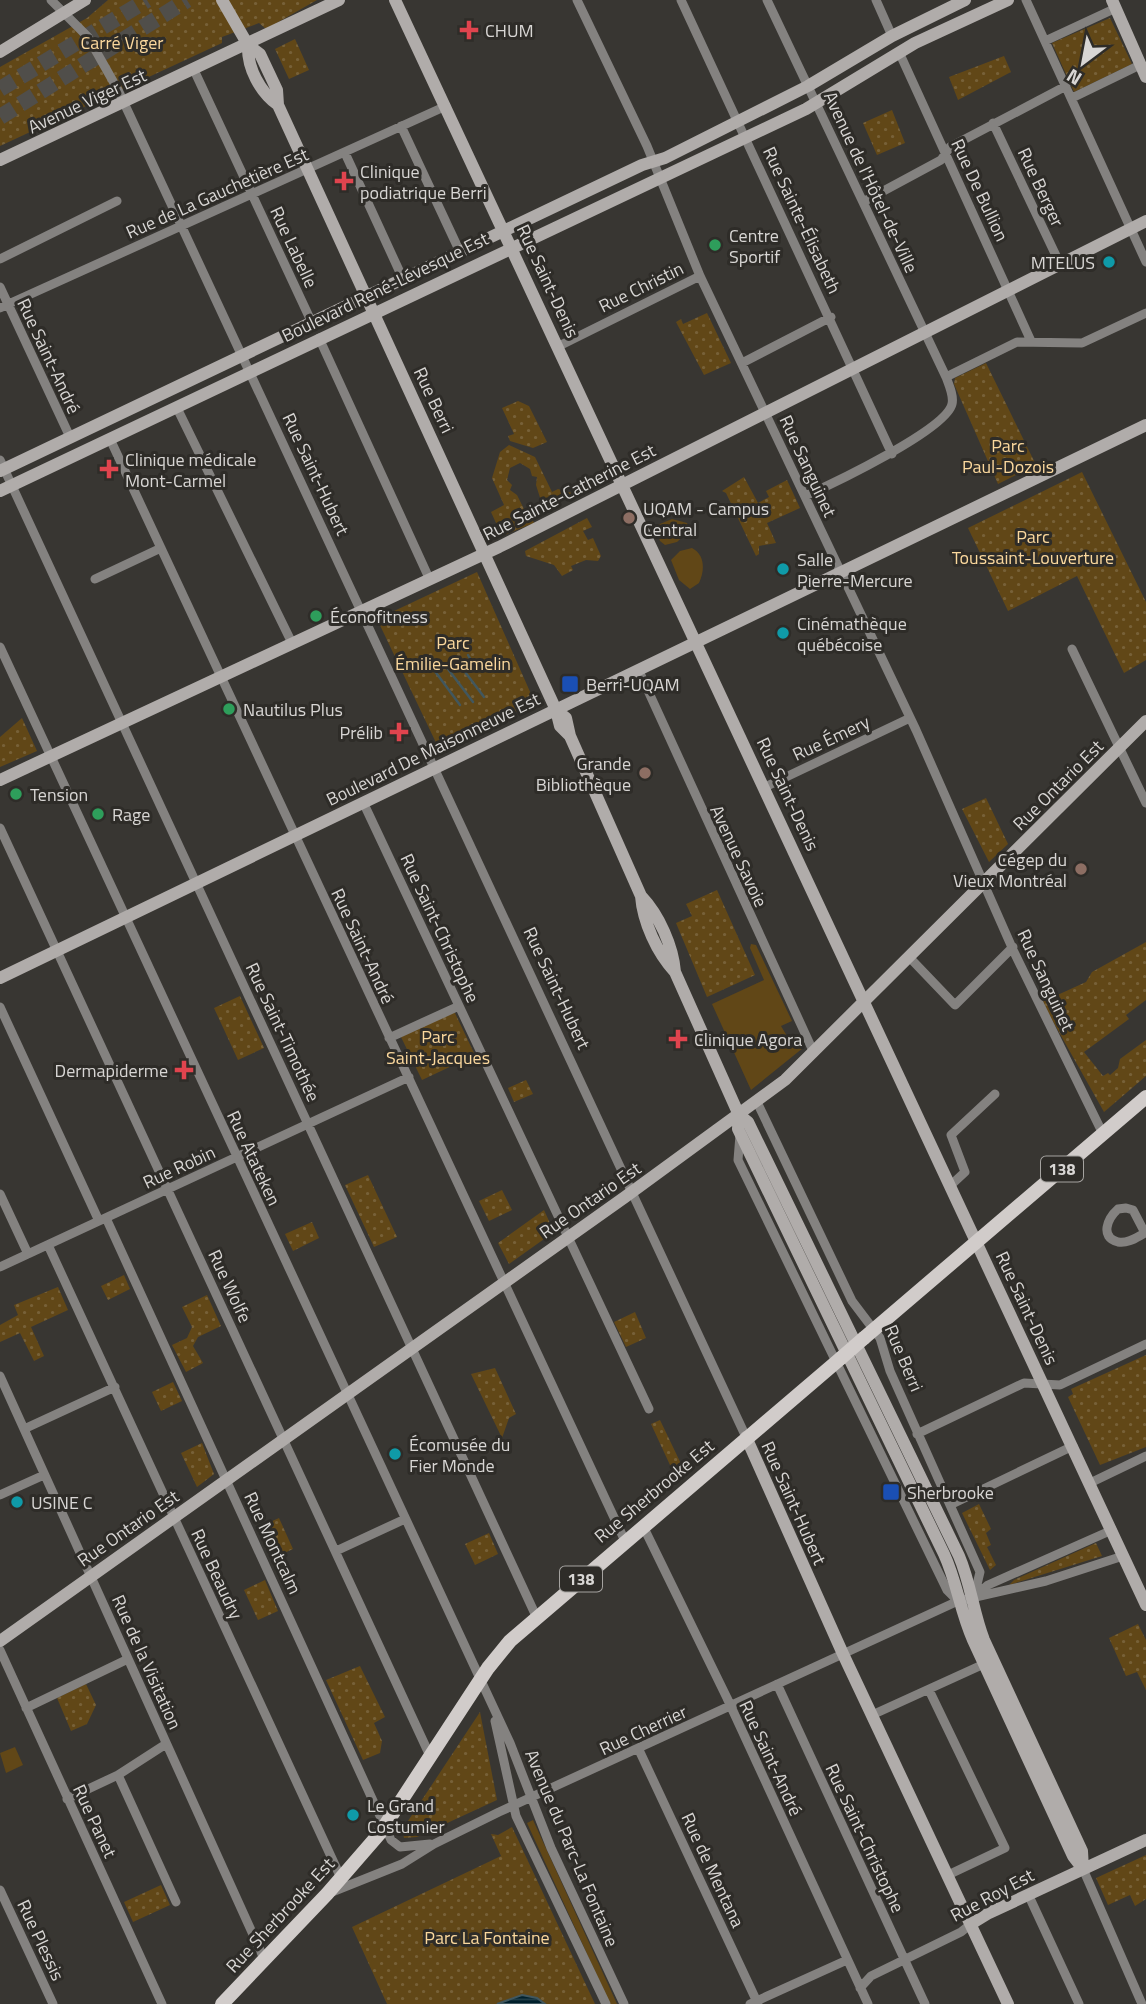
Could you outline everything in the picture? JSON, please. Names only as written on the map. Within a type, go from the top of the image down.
[{"type":"main road","name":"Rue Sherbrooke Est","points":[[222,2004],[327,1894],[384,1826],[502,1649],[536,1616],[1146,1097]]},
{"type":"street","name":"Rue Saint-Hubert","points":[[51,0],[97,50],[123,103],[633,1191],[843,1654],[1008,2004]]},
{"type":"street","points":[[0,52],[85,0]]},
{"type":"street","name":"Rue Berri","points":[[222,0],[248,45],[248,61],[266,96],[278,105],[309,169],[556,710],[566,718],[570,736],[641,896],[642,912],[652,935],[664,960],[675,972],[739,1115],[738,1160],[839,1360],[947,1590],[958,1601],[984,1664],[1073,1856],[1083,1869],[1142,2004]]},
{"type":"street","name":"Avenue Viger Est","points":[[0,160],[339,0]]},
{"type":"street","name":"Rue Saint-Denis","points":[[395,0],[978,1241],[984,1261],[1146,1605]]},
{"type":"street","name":"Rue Sanguinet","points":[[577,0],[652,162],[700,276],[910,718],[1013,947],[1103,1134]]},
{"type":"street","name":"Rue Sainte-Élisabeth","points":[[681,0],[831,317],[892,454]]},
{"type":"street","name":"Avenue de l'Hôtel-de-Ville","points":[[767,0],[925,332],[953,398],[949,411],[892,454]]},
{"type":"street","points":[[876,0],[892,36]]},
{"type":"street","name":"Boulevard René-Lévesque Est","points":[[1,467],[70,438],[460,252],[665,158],[808,86],[892,36],[965,0]]},
{"type":"street","name":"Boulevard René-Lévesque Est","points":[[6,488],[816,103],[899,52],[1008,0]]},
{"type":"street","points":[[1026,0],[1146,262]]},
{"type":"street","points":[[1045,41],[1114,4],[1143,71],[1072,98]]},
{"type":"street","name":"Rue De Bullion","points":[[899,52],[1031,341]]},
{"type":"street","name":"Rue Labelle","points":[[194,70],[312,323]]},
{"type":"street","points":[[863,202],[941,160],[950,147],[1066,86]]},
{"type":"street","name":"Rue de La Gauchetière Est","points":[[4,306],[446,106]]},
{"type":"street","name":"Rue Berger","points":[[993,124],[1060,264]]},
{"type":"street","points":[[401,127],[460,252]]},
{"type":"street","points":[[345,153],[403,279]]},
{"type":"street","points":[[0,259],[117,201]]},
{"type":"street","name":"Rue Sainte-Catherine Est","points":[[0,780],[486,553],[1146,221]]},
{"type":"street","name":"Rue Christin","points":[[559,346],[700,276]]},
{"type":"street","name":"Rue Saint-André","points":[[0,287],[4,306],[70,438]]},
{"type":"street","points":[[946,377],[1017,342],[1082,344],[1146,313]]},
{"type":"street","points":[[742,363],[831,317]]},
{"type":"street","points":[[319,338],[429,578]]},
{"type":"street","points":[[177,408],[292,643]]},
{"type":"street","name":"Boulevard De Maisonneuve Est","points":[[0,978],[1146,425]]},
{"type":"street","name":"Rue Saint-André","points":[[110,439],[625,1541]]},
{"type":"street","points":[[805,496],[892,454]]},
{"type":"street","name":"Rue Saint-Timothée","points":[[1,467],[6,488],[122,724],[536,1616]]},
{"type":"street","points":[[95,579],[161,548]]},
{"type":"street","name":"Rue Atateken","points":[[0,647],[480,1681]]},
{"type":"street","points":[[1072,649],[1146,803]]},
{"type":"street","name":"Avenue Savoie","points":[[639,671],[814,1054]]},
{"type":"street","name":"Rue Émery","points":[[765,787],[910,718]]},
{"type":"street","name":"Rue Ontario Est","points":[[0,1641],[757,1102],[814,1054],[1146,722]]},
{"type":"street","name":"Rue Saint-Christophe","points":[[363,802],[649,1409]]},
{"type":"street","name":"Rue Wolfe","points":[[0,828],[431,1758]]},
{"type":"street","points":[[910,958],[956,1005],[1013,947]]},
{"type":"street","points":[[389,1038],[459,1006]]},
{"type":"street","name":"Rue Montcalm","points":[[0,1007],[226,1480],[391,1840],[400,1847],[433,1844]]},
{"type":"street","name":"Rue Robin","points":[[0,1267],[409,1077]]},
{"type":"street","points":[[951,1185],[965,1172],[951,1135],[995,1094]]},
{"type":"street","name":"Rue Berri","points":[[757,1102],[918,1434],[980,1572],[974,1597]]},
{"type":"street","name":"Rue Berri","points":[[739,1115],[748,1122],[863,1353],[959,1556],[974,1597],[976,1616],[984,1640],[1082,1851],[1083,1869]]},
{"type":"street","name":"Rue Berri","points":[[740,1133],[944,1554],[959,1590],[958,1601]]},
{"type":"street","points":[[0,1194],[28,1254]]},
{"type":"street","points":[[1126,1208],[1133,1210],[1146,1234],[1119,1242],[1110,1238],[1106,1229],[1108,1221],[1118,1209],[1126,1208]]},
{"type":"street","name":"Rue Beaudry","points":[[48,1245],[341,1878]]},
{"type":"street","points":[[918,1434],[1024,1383],[1063,1384],[1146,1344]]},
{"type":"street","name":"Rue de la Visitation","points":[[0,1376],[265,1961]]},
{"type":"street","points":[[24,1429],[115,1387]]},
{"type":"street","points":[[950,1505],[1073,1447]]},
{"type":"street","points":[[1090,1483],[1146,1456]]},
{"type":"street","points":[[0,1495],[44,1475]]},
{"type":"street","points":[[336,1552],[405,1519]]},
{"type":"street","name":"Rue Saint-André","points":[[643,1526],[868,2004]]},
{"type":"street","name":"Rue Cherrier","points":[[974,1597],[988,1585],[1112,1530]]},
{"type":"street","name":"Rue Cherrier","points":[[327,1894],[402,1864],[433,1844],[958,1601],[1046,1581],[1123,1556]]},
{"type":"street","name":"Rue Panet","points":[[0,1650],[162,2004]]},
{"type":"street","points":[[26,1708],[128,1659]]},
{"type":"street","points":[[872,1715],[984,1664]]},
{"type":"street","name":"Avenue du Parc-La Fontaine","points":[[480,1681],[551,1848],[624,2004]]},
{"type":"street","name":"Rue Saint-Christophe","points":[[777,1684],[925,2004]]},
{"type":"street","points":[[929,1690],[1005,1848],[948,1875]]},
{"type":"street","name":"Avenue du Parc-La Fontaine","points":[[491,1706],[513,1807],[606,2004]]},
{"type":"street","points":[[67,1799],[118,1775],[166,1744]]},
{"type":"street","name":"Rue de Mentana","points":[[639,1750],[755,2003]]},
{"type":"street","points":[[118,1775],[176,1902]]},
{"type":"street","name":"Rue Roy Est","points":[[860,1988],[868,1978],[961,1932],[1028,1894],[1146,1840]]},
{"type":"street","name":"Rue Plessis","points":[[0,1890],[52,2004]]},
{"type":"street","points":[[1028,1894],[1079,2004]]},
{"type":"street","points":[[755,2003],[847,1960]]},
{"type":"green space","name":"Carré Viger","points":[[108,0],[317,0],[266,29],[259,23],[222,37],[222,43],[0,146],[0,67],[87,18]]},
{"type":"green space","points":[[1110,18],[1132,64],[1074,92],[1052,43]]},
{"type":"green space","points":[[295,39],[309,70],[289,79],[275,49]]},
{"type":"green space","points":[[1004,56],[1011,72],[958,100],[949,77]]},
{"type":"green space","points":[[892,110],[905,143],[877,155],[863,123]]},
{"type":"green space","points":[[707,313],[731,363],[704,375],[676,322],[681,319],[683,324]]},
{"type":"green space","name":"Parc Paul-Dozois","points":[[986,363],[1036,465],[998,484],[954,384],[955,378]]},
{"type":"green space","points":[[518,401],[529,406],[547,442],[533,448],[510,441],[508,436],[514,434],[502,408]]},
{"type":"green space","points":[[509,445],[535,457],[552,492],[558,489],[572,493],[543,507],[536,485],[537,477],[532,476],[530,469],[520,463],[510,468],[507,480],[512,485],[510,490],[517,495],[524,509],[527,508],[534,523],[502,536],[491,512],[504,505],[492,478],[500,452]]},
{"type":"green space","name":"Parc Toussaint-Louverture","points":[[1082,472],[1146,602],[1146,660],[1124,673],[1077,576],[1008,611],[968,528]]},
{"type":"green space","points":[[744,477],[758,503],[769,497],[766,491],[787,480],[800,508],[767,523],[776,543],[759,546],[759,554],[756,556],[726,493],[722,491]]},
{"type":"green space","points":[[587,518],[592,527],[583,531],[588,540],[593,538],[601,556],[598,561],[586,560],[571,566],[573,570],[562,576],[554,565],[526,556],[525,551]]},
{"type":"green space","points":[[672,519],[687,523],[690,530],[677,542],[665,545],[660,541],[655,526]]},
{"type":"green space","points":[[692,548],[702,559],[703,568],[699,583],[690,589],[679,580],[671,560],[680,551]]},
{"type":"green space","name":"Parc Émilie-Gamelin","points":[[477,572],[535,703],[439,749],[377,619]]},
{"type":"green space","points":[[22,718],[37,751],[0,767],[0,737]]},
{"type":"green space","points":[[986,798],[1008,844],[989,862],[962,809]]},
{"type":"green space","points":[[717,890],[755,975],[707,997],[676,923],[692,916],[686,904]]},
{"type":"green space","points":[[1146,942],[1146,1000],[1126,1015],[1129,1019],[1084,1052],[1103,1076],[1108,1073],[1110,1075],[1118,1068],[1120,1059],[1146,1040],[1146,1076],[1104,1112],[1042,1002],[1086,982],[1092,972]]},
{"type":"green space","points":[[751,944],[756,945],[792,1021],[781,1026],[793,1046],[802,1043],[803,1048],[751,1090],[712,1004],[764,980],[750,948]]},
{"type":"green space","points":[[240,996],[264,1048],[238,1060],[214,1008]]},
{"type":"green space","name":"Parc Saint-Jacques","points":[[454,1011],[475,1055],[422,1080],[401,1037]]},
{"type":"green space","points":[[526,1080],[533,1094],[514,1102],[508,1088]]},
{"type":"green space","points":[[368,1175],[397,1237],[374,1247],[345,1185]]},
{"type":"green space","points":[[502,1190],[512,1210],[489,1221],[479,1201]]},
{"type":"green space","points":[[544,1210],[554,1232],[509,1264],[498,1243]]},
{"type":"green space","points":[[312,1222],[319,1238],[293,1251],[285,1234]]},
{"type":"green space","points":[[124,1275],[130,1289],[108,1300],[101,1286]]},
{"type":"green space","points":[[58,1287],[68,1310],[31,1327],[44,1356],[34,1361],[20,1333],[0,1342],[0,1325],[18,1315],[14,1305]]},
{"type":"green space","points":[[207,1295],[221,1326],[198,1337],[193,1346],[203,1363],[186,1372],[172,1345],[187,1338],[192,1327],[182,1307]]},
{"type":"green space","points":[[635,1312],[646,1338],[626,1347],[614,1322]]},
{"type":"green space","points":[[1146,1355],[1146,1447],[1100,1465],[1068,1397],[1073,1394],[1071,1389]]},
{"type":"green space","points":[[495,1368],[516,1414],[509,1418],[502,1438],[471,1374]]},
{"type":"green space","points":[[173,1382],[182,1401],[161,1411],[152,1392]]},
{"type":"green space","points":[[660,1420],[684,1470],[676,1478],[651,1424]]},
{"type":"green space","points":[[202,1443],[214,1474],[197,1487],[181,1453]]},
{"type":"green space","points":[[979,1504],[991,1529],[986,1533],[991,1545],[987,1547],[996,1565],[990,1570],[962,1513]]},
{"type":"green space","points":[[279,1518],[293,1549],[271,1559],[257,1528]]},
{"type":"green space","points":[[489,1533],[498,1554],[475,1565],[465,1544]]},
{"type":"green space","points":[[1096,1543],[1102,1556],[1009,1585],[1014,1580]]},
{"type":"green space","points":[[265,1580],[278,1611],[258,1620],[244,1590]]},
{"type":"green space","points":[[1138,1624],[1146,1640],[1146,1690],[1137,1672],[1126,1676],[1109,1638]]},
{"type":"green space","points":[[360,1666],[385,1717],[374,1723],[382,1741],[380,1753],[363,1760],[326,1680]]},
{"type":"green space","points":[[86,1684],[96,1705],[87,1724],[71,1731],[57,1698]]},
{"type":"green space","points":[[480,1712],[497,1800],[417,1837],[404,1838],[402,1830]]},
{"type":"green space","points":[[15,1747],[23,1765],[6,1773],[0,1753]]},
{"type":"green space","points":[[533,1820],[617,2004],[610,2004],[527,1823]]},
{"type":"green space","name":"Parc La Fontaine","points":[[512,1827],[595,2004],[387,2004],[352,1927],[501,1856],[491,1834],[498,1835]]},
{"type":"green space","points":[[1146,1855],[1146,1899],[1135,1906],[1130,1895],[1108,1905],[1096,1878]]},
{"type":"green space","points":[[161,1885],[170,1905],[133,1922],[124,1902]]},
{"type":"water","points":[[522,1995],[537,1998],[545,2004],[497,2004]]},
{"type":"waterway","points":[[468,655],[473,664]]},
{"type":"waterway","points":[[456,660],[484,697]]},
{"type":"waterway","points":[[445,665],[473,702]]},
{"type":"waterway","points":[[434,670],[460,705]]},
{"type":"tunnel","points":[[0,89],[147,0]]},
{"type":"tunnel","points":[[0,117],[187,0]]},
{"type":"place","name":"CHUM","points":[[469,30]]},
{"type":"place","name":"Clinique podiatrique Berri","points":[[344,181]]},
{"type":"place","name":"Centre Sportif","points":[[715,245]]},
{"type":"place","name":"MTELUS","points":[[1109,262]]},
{"type":"place","name":"Clinique médicale Mont-Carmel","points":[[109,469]]},
{"type":"place","name":"UQAM - Campus Central","points":[[629,518]]},
{"type":"place","name":"Salle Pierre-Mercure","points":[[783,569]]},
{"type":"place","name":"Éconofitness","points":[[316,616]]},
{"type":"place","name":"Cinémathèque québécoise","points":[[783,633]]},
{"type":"place","name":"Berri-UQAM","points":[[570,684]]},
{"type":"place","name":"Nautilus Plus","points":[[229,709]]},
{"type":"place","name":"Prélib","points":[[399,732]]},
{"type":"place","name":"Grande Bibliothèque","points":[[645,773]]},
{"type":"place","name":"Tension","points":[[16,794]]},
{"type":"place","name":"Rage","points":[[98,814]]},
{"type":"place","name":"Cégep du Vieux Montréal","points":[[1081,869]]},
{"type":"place","name":"Clinique Agora","points":[[678,1039]]},
{"type":"place","name":"Dermapiderme","points":[[184,1070]]},
{"type":"place","name":"Écomusée du Fier Monde","points":[[395,1454]]},
{"type":"place","name":"Sherbrooke","points":[[891,1492]]},
{"type":"place","name":"USINE C","points":[[17,1502]]},
{"type":"place","name":"Le Grand Costumier","points":[[353,1815]]}]
